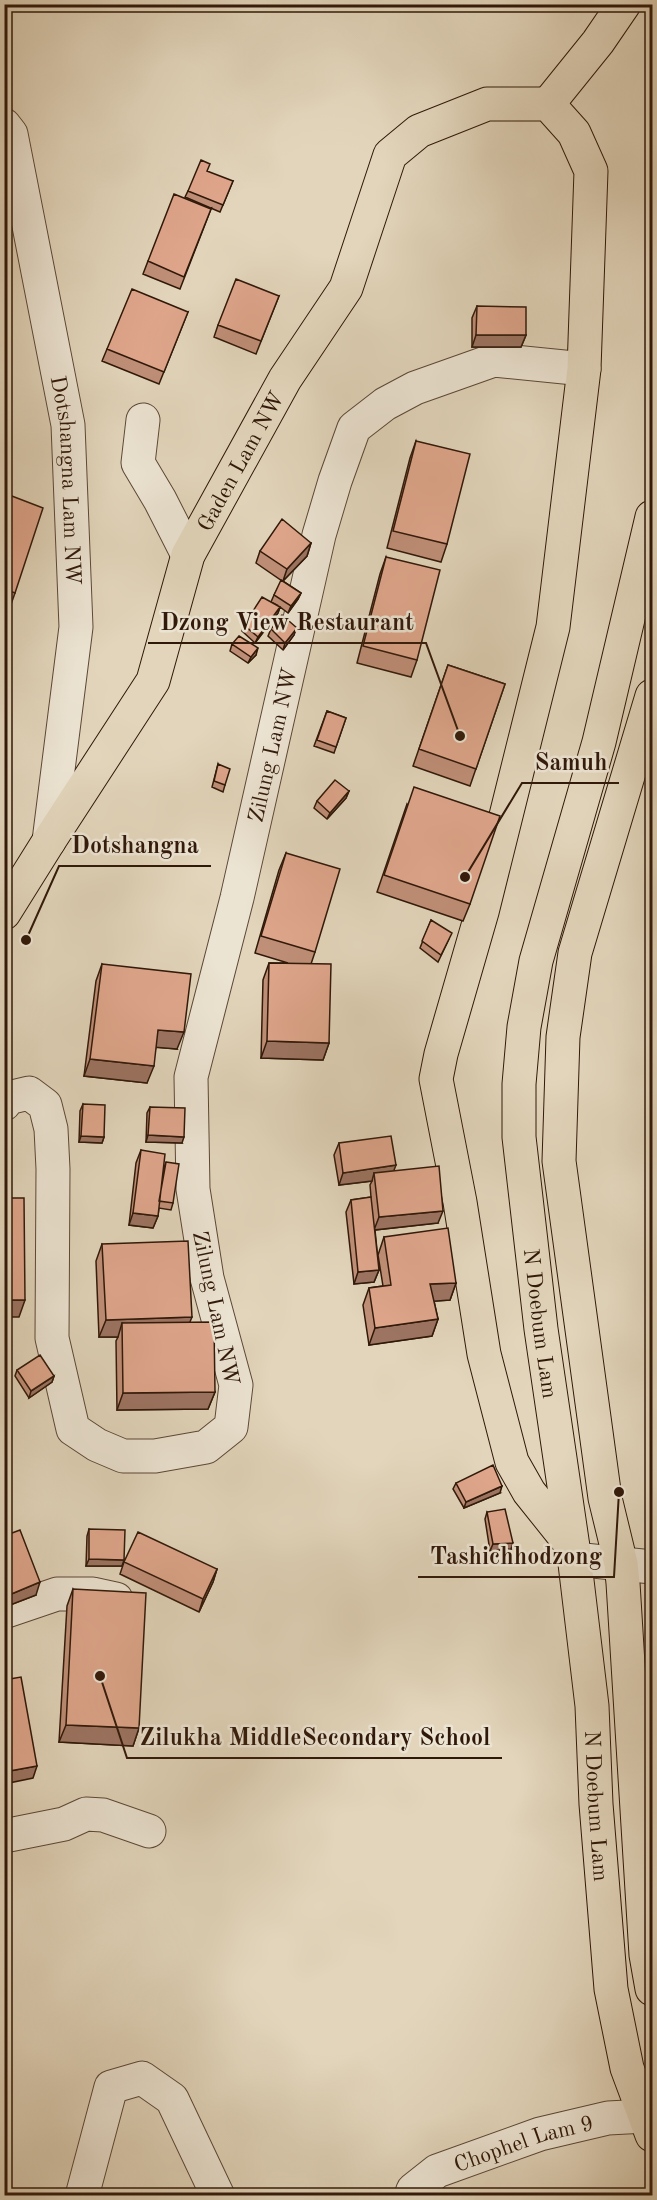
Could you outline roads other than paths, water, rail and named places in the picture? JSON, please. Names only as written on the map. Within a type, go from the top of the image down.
[{"type":"main road","points":[[574,1553],[529,1492],[512,1462],[484,1354],[460,1202],[436,1079],[441,1054],[482,912],[553,627],[584,369],[591,171],[574,133],[549,104],[598,42],[624,4]]},
{"type":"main road","name":"Gaden Lam NW","points":[[4,913],[153,681],[188,555],[285,379],[346,288],[390,155],[419,131],[487,104],[549,104]]},
{"type":"main road","name":"N Doebum Lam","points":[[649,2125],[627,2068],[610,1989],[596,1804],[592,1706],[574,1553],[534,1274],[519,1137],[519,1084],[524,1027],[536,961],[599,742],[652,517]]},
{"type":"main road","name":"N Doebum Lam","points":[[652,696],[575,953],[563,1037],[559,1161],[605,1498],[637,1566],[646,1956],[652,1989]]},
{"type":"main road","points":[[498,1413],[541,1452],[562,1477]]},
{"type":"street","name":"Dotshangna Lam NW","points":[[4,125],[11,134],[68,425],[76,627],[49,841]]},
{"type":"street","name":"Zilung Lam NW","points":[[4,1104],[8,1098],[29,1093],[45,1105],[51,1129],[53,1169],[52,1338],[74,1429],[98,1445],[123,1455],[155,1456],[206,1447],[231,1427],[236,1385],[207,1278],[193,1189],[190,1077],[237,897],[319,535],[335,481],[354,428],[385,404],[415,387],[494,360],[584,369]]},
{"type":"street","points":[[143,420],[138,463],[188,555]]},
{"type":"street","points":[[574,1553],[637,1566]]},
{"type":"street","points":[[4,1612],[57,1594],[93,1594],[144,1605]]},
{"type":"street","points":[[4,1836],[64,1824],[86,1814],[103,1815],[149,1831]]},
{"type":"street","points":[[82,2196],[111,2087],[142,2078],[172,2099],[218,2196]]},
{"type":"street","name":"Chophel Lam 9","points":[[411,2196],[414,2190],[438,2171],[540,2134],[608,2118],[649,2125]]},
{"type":"place","name":"Dzong View Restaurant","points":[[460,736]]},
{"type":"place","name":"Samuh","points":[[465,877]]},
{"type":"place","name":"Dotshangna","points":[[26,940]]},
{"type":"place","name":"Tashichhodzong","points":[[619,1492]]},
{"type":"place","name":"Zilukha MiddleSecondary School","points":[[100,1676]]}]
